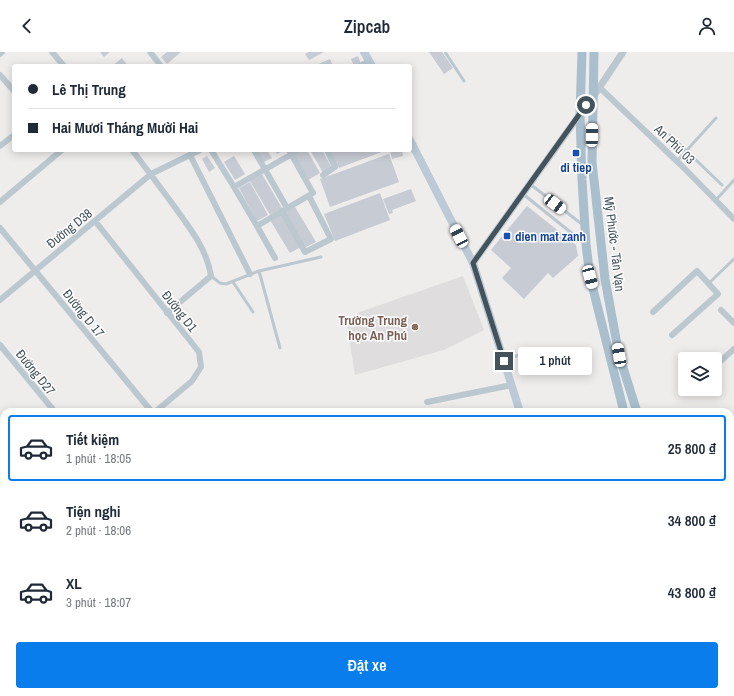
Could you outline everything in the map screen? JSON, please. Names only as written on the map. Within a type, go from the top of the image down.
[{"type":"main road","points":[[364,52],[370,63]]},
{"type":"main road","name":"Mỹ Phước - Tân Vạn","points":[[582,52],[580,114],[586,244],[590,277],[623,408]]},
{"type":"main road","name":"Mỹ Phước - Tân Vạn","points":[[594,52],[592,162],[605,279],[619,355],[636,408]]},
{"type":"main road","points":[[580,114],[593,97]]},
{"type":"main road","points":[[412,144],[473,263],[519,408]]},
{"type":"street","points":[[52,52],[62,64]]},
{"type":"street","points":[[150,52],[159,64]]},
{"type":"street","points":[[593,97],[623,52]]},
{"type":"street","points":[[0,74],[12,89]]},
{"type":"street","name":"An Phú 03","points":[[599,87],[677,161],[734,219]]},
{"type":"street","points":[[473,263],[580,114]]},
{"type":"street","points":[[0,146],[12,137]]},
{"type":"street","points":[[0,202],[60,152]]},
{"type":"street","points":[[134,152],[197,238],[210,269],[211,276],[168,313]]},
{"type":"street","name":"Đường D38","points":[[0,300],[151,174],[196,152]]},
{"type":"street","points":[[212,152],[257,226],[274,258]]},
{"type":"street","points":[[255,152],[305,252],[331,239],[309,196]]},
{"type":"street","points":[[234,187],[265,170],[290,152],[313,193],[257,226]]},
{"type":"street","points":[[323,175],[335,167],[328,152]]},
{"type":"street","points":[[190,155],[250,274]]},
{"type":"street","name":"Đường D1","points":[[95,221],[199,352],[201,367],[192,381],[160,408]]},
{"type":"street","name":"Đường D 17","points":[[0,228],[149,408]]},
{"type":"street","points":[[653,312],[697,271],[718,294],[672,335]]},
{"type":"street","points":[[721,310],[734,323]]},
{"type":"street","name":"Đường D27","points":[[0,345],[52,408]]},
{"type":"street","points":[[722,360],[734,349]]},
{"type":"street","points":[[427,402],[512,385]]},
{"type":"lane","points":[[445,52],[464,81]]},
{"type":"lane","points":[[677,161],[716,118]]},
{"type":"lane","points":[[670,135],[722,185]]},
{"type":"lane","points":[[716,200],[734,180]]},
{"type":"lane","points":[[530,184],[585,227]]},
{"type":"lane","points":[[523,194],[586,244]]},
{"type":"lane","points":[[211,276],[220,283],[226,284],[259,271],[321,257]]},
{"type":"lane","points":[[708,284],[734,259]]},
{"type":"lane","points":[[259,271],[280,348]]},
{"type":"lane","points":[[233,282],[253,312]]},
{"type":"lane","points":[[504,361],[531,350]]},
{"type":"shaded area","name":"Trường Trung học An Phú","points":[[463,276],[484,330],[444,350],[355,375],[347,324],[360,321],[357,313]]},
{"type":"building","points":[[100,52],[110,52],[104,57]]},
{"type":"building","points":[[167,52],[181,52],[167,64],[161,57]]},
{"type":"building","points":[[309,52],[324,52],[309,60],[305,54]]},
{"type":"building","points":[[429,52],[442,52],[453,68],[444,74]]},
{"type":"building","points":[[358,56],[361,64],[353,64],[351,59]]},
{"type":"building","points":[[122,58],[126,64],[114,64]]},
{"type":"building","points":[[330,59],[332,64],[319,64]]},
{"type":"building","points":[[256,152],[268,152],[272,158],[262,163]]},
{"type":"building","points":[[301,152],[308,152],[320,173],[308,180],[294,156]]},
{"type":"building","points":[[311,152],[323,152],[332,168],[323,173]]},
{"type":"building","points":[[329,152],[382,152],[339,168]]},
{"type":"building","points":[[390,152],[402,152],[403,156],[392,159]]},
{"type":"building","points":[[389,154],[399,182],[330,207],[320,179]]},
{"type":"building","points":[[207,156],[215,168],[209,172],[202,159]]},
{"type":"building","points":[[234,156],[245,174],[235,180],[224,162]]},
{"type":"building","points":[[262,174],[282,208],[270,215],[250,181]]},
{"type":"building","points":[[250,182],[268,215],[257,221],[239,188]]},
{"type":"building","points":[[411,189],[416,201],[392,210],[393,213],[389,214],[383,199]]},
{"type":"building","points":[[380,193],[390,220],[335,241],[324,214]]},
{"type":"building","points":[[527,206],[576,245],[578,256],[553,278],[548,273],[524,299],[502,278],[511,268],[491,250]]},
{"type":"building","points":[[295,207],[316,242],[304,248],[284,213]]},
{"type":"building","points":[[282,213],[301,247],[290,253],[270,220]]},
{"type":"place","name":"di tiep","points":[[576,153]]},
{"type":"place","name":"dien mat zanh","points":[[507,236]]},
{"type":"place","name":"Trường Trung học An Phú","points":[[415,327]]},
{"type":"route","points":[[504,361],[473,263],[586,105]]}]
